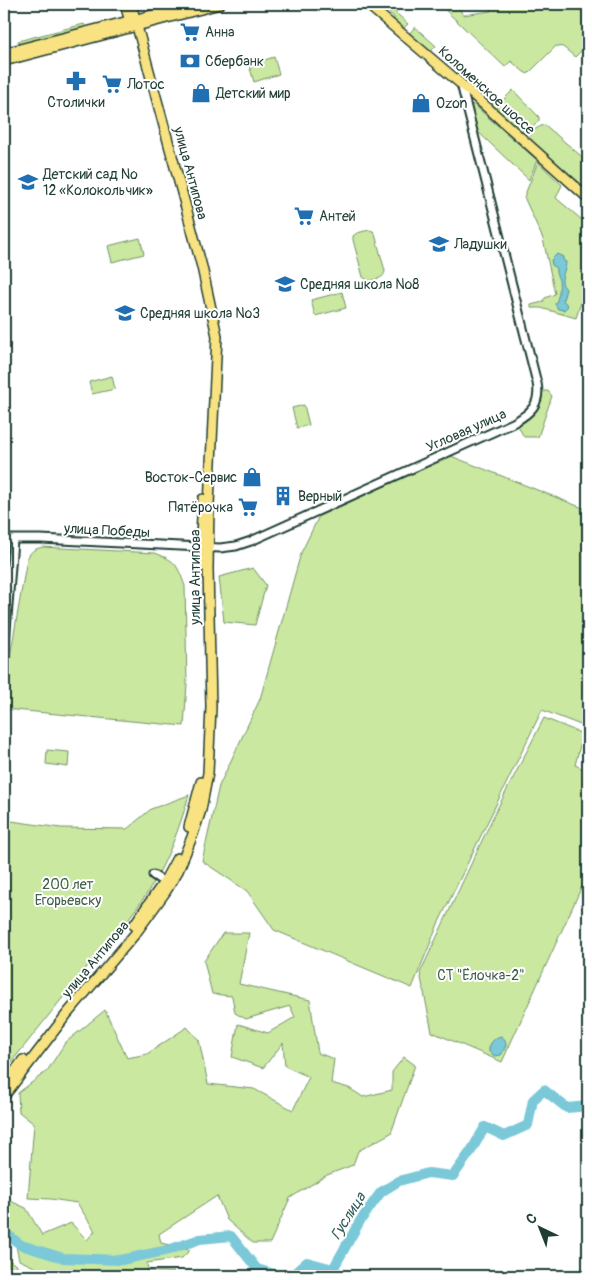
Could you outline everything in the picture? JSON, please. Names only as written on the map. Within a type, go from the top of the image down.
[{"type":"main road","name":"улица Антипова","points":[[125,4],[134,23]]},
{"type":"main road","name":"улица Антипова","points":[[4,1086],[71,1000],[130,930],[164,882],[177,859],[188,831],[199,792],[203,768],[206,688],[205,547],[216,333],[202,266],[134,23],[131,4]]},
{"type":"main road","points":[[4,60],[195,4]]},
{"type":"main road","points":[[4,54],[220,4]]},
{"type":"main road","name":"Коломенское шоссе","points":[[367,4],[588,198]]},
{"type":"main road","name":"улица Антипова","points":[[4,1096],[151,912],[178,870],[192,837],[204,796],[210,751],[211,707],[205,547]]},
{"type":"street","name":"Угловая улица","points":[[205,547],[223,548],[251,541],[513,423],[528,413],[535,405],[539,394],[537,383],[460,84]]},
{"type":"street","name":"улица Победы","points":[[4,539],[205,547]]},
{"type":"street","points":[[4,657],[13,540]]},
{"type":"street","points":[[152,875],[164,882]]},
{"type":"green space","points":[[378,4],[407,4],[393,10],[408,24],[403,29],[394,20],[394,17]]},
{"type":"green space","points":[[439,4],[457,4],[463,15],[491,11],[491,4],[585,4],[588,18],[588,57],[581,51],[575,57],[563,47],[556,46],[528,74],[511,61],[505,67]]},
{"type":"green space","points":[[84,24],[86,27],[77,31],[19,45],[18,41]]},
{"type":"green space","points":[[415,27],[436,46],[430,52],[409,34]]},
{"type":"green space","points":[[274,57],[279,74],[254,82],[249,65]]},
{"type":"green space","points":[[513,90],[539,117],[539,121],[526,134],[522,133],[491,106],[493,102],[502,101]]},
{"type":"green space","points":[[473,104],[537,160],[529,180],[475,129],[470,108]]},
{"type":"green space","points":[[545,125],[588,162],[588,190],[529,139],[535,130]]},
{"type":"green space","points":[[538,162],[562,185],[556,198],[588,225],[588,281],[576,318],[541,308],[531,308],[531,305],[543,302],[545,298],[555,294],[543,239],[524,197]]},
{"type":"green space","points":[[369,230],[375,234],[385,271],[381,277],[369,281],[363,277],[353,236]]},
{"type":"green space","points":[[140,238],[144,254],[112,262],[108,246]]},
{"type":"green space","points":[[342,292],[346,308],[315,316],[311,300]]},
{"type":"green space","points":[[112,376],[115,389],[92,394],[89,382]]},
{"type":"green space","points":[[542,391],[548,391],[552,396],[538,437],[524,437],[518,426],[528,420],[535,412],[540,403]]},
{"type":"green space","points":[[304,405],[309,425],[297,428],[292,408]]},
{"type":"green space","points":[[451,456],[588,510],[588,728],[542,710],[438,924],[412,988],[274,930],[247,891],[202,861],[219,786],[260,699],[301,553],[319,516]]},
{"type":"green space","points":[[43,547],[155,553],[175,564],[185,586],[187,684],[184,726],[4,709],[4,691],[27,559],[34,550]]},
{"type":"green space","points":[[253,568],[266,585],[255,625],[224,622],[219,577]]},
{"type":"green space","name":"СТ \"Ёлочка-2\"","points":[[544,718],[583,734],[575,765],[588,771],[588,873],[502,1062],[432,1032],[420,973],[494,815]]},
{"type":"green space","points":[[47,750],[69,752],[68,767],[46,764]]},
{"type":"green space","name":"200 лет Егорьевску","points":[[189,795],[169,852],[148,892],[4,1071],[4,820],[61,828],[127,829],[151,809]]},
{"type":"green space","points":[[223,933],[249,933],[239,984],[310,1000],[318,1053],[334,1059],[331,1083],[349,1088],[363,1097],[392,1090],[392,1072],[404,1057],[415,1065],[391,1133],[358,1151],[353,1165],[327,1175],[290,1198],[270,1243],[253,1243],[227,1220],[217,1196],[159,1234],[161,1243],[190,1250],[182,1258],[147,1263],[148,1271],[174,1272],[170,1276],[119,1276],[100,1272],[43,1271],[19,1260],[15,1241],[4,1236],[4,1198],[26,1208],[42,1235],[71,1223],[87,1240],[95,1231],[77,1203],[28,1198],[34,1124],[19,1112],[18,1093],[47,1071],[65,1043],[105,1010],[127,1058],[147,1054],[187,1027],[199,1040],[208,1084],[254,1089],[293,1110],[309,1077],[285,1066],[283,1043],[263,1068],[232,1057],[238,1024],[268,1033],[295,1017],[290,1006],[246,1019],[235,1013],[232,996],[212,994],[204,961]]},
{"type":"green space","points":[[4,1256],[30,1276],[4,1276]]},
{"type":"water","points":[[557,254],[563,257],[563,260],[566,262],[562,282],[566,289],[563,300],[568,306],[564,310],[558,309],[555,304],[558,296],[559,280],[556,268],[552,265],[551,260]]},
{"type":"water","points":[[501,1036],[506,1042],[505,1047],[501,1055],[495,1056],[489,1052],[489,1047],[494,1040]]},
{"type":"waterway","name":"Гуслица","points":[[291,1276],[307,1262],[333,1269],[360,1221],[381,1192],[399,1181],[428,1173],[453,1176],[485,1127],[504,1136],[528,1125],[533,1100],[544,1090],[567,1108],[588,1106]]},
{"type":"waterway","name":"Гуслица","points":[[4,1232],[21,1245],[63,1258],[121,1260],[168,1250],[200,1239],[231,1236],[257,1269],[281,1276]]},
{"type":"place","name":"Анна","points":[[190,32]]},
{"type":"place","name":"Сбербанк","points":[[190,61]]},
{"type":"place","name":"Столички","points":[[76,81]]},
{"type":"place","name":"Лотос","points":[[112,84]]},
{"type":"place","name":"Детский мир","points":[[201,93]]},
{"type":"place","name":"Ozon","points":[[421,103]]},
{"type":"place","name":"Детский сад № 12 «Колокольчик»","points":[[28,182]]},
{"type":"place","name":"Антей","points":[[304,216]]},
{"type":"place","name":"Ладушки","points":[[439,244]]},
{"type":"place","name":"Средняя школа №8","points":[[285,284]]},
{"type":"place","name":"Средняя школа №3","points":[[125,313]]},
{"type":"place","name":"Восток-Сервис","points":[[252,477]]},
{"type":"place","name":"Верный","points":[[283,496]]},
{"type":"place","name":"Пятёрочка","points":[[248,507]]}]
